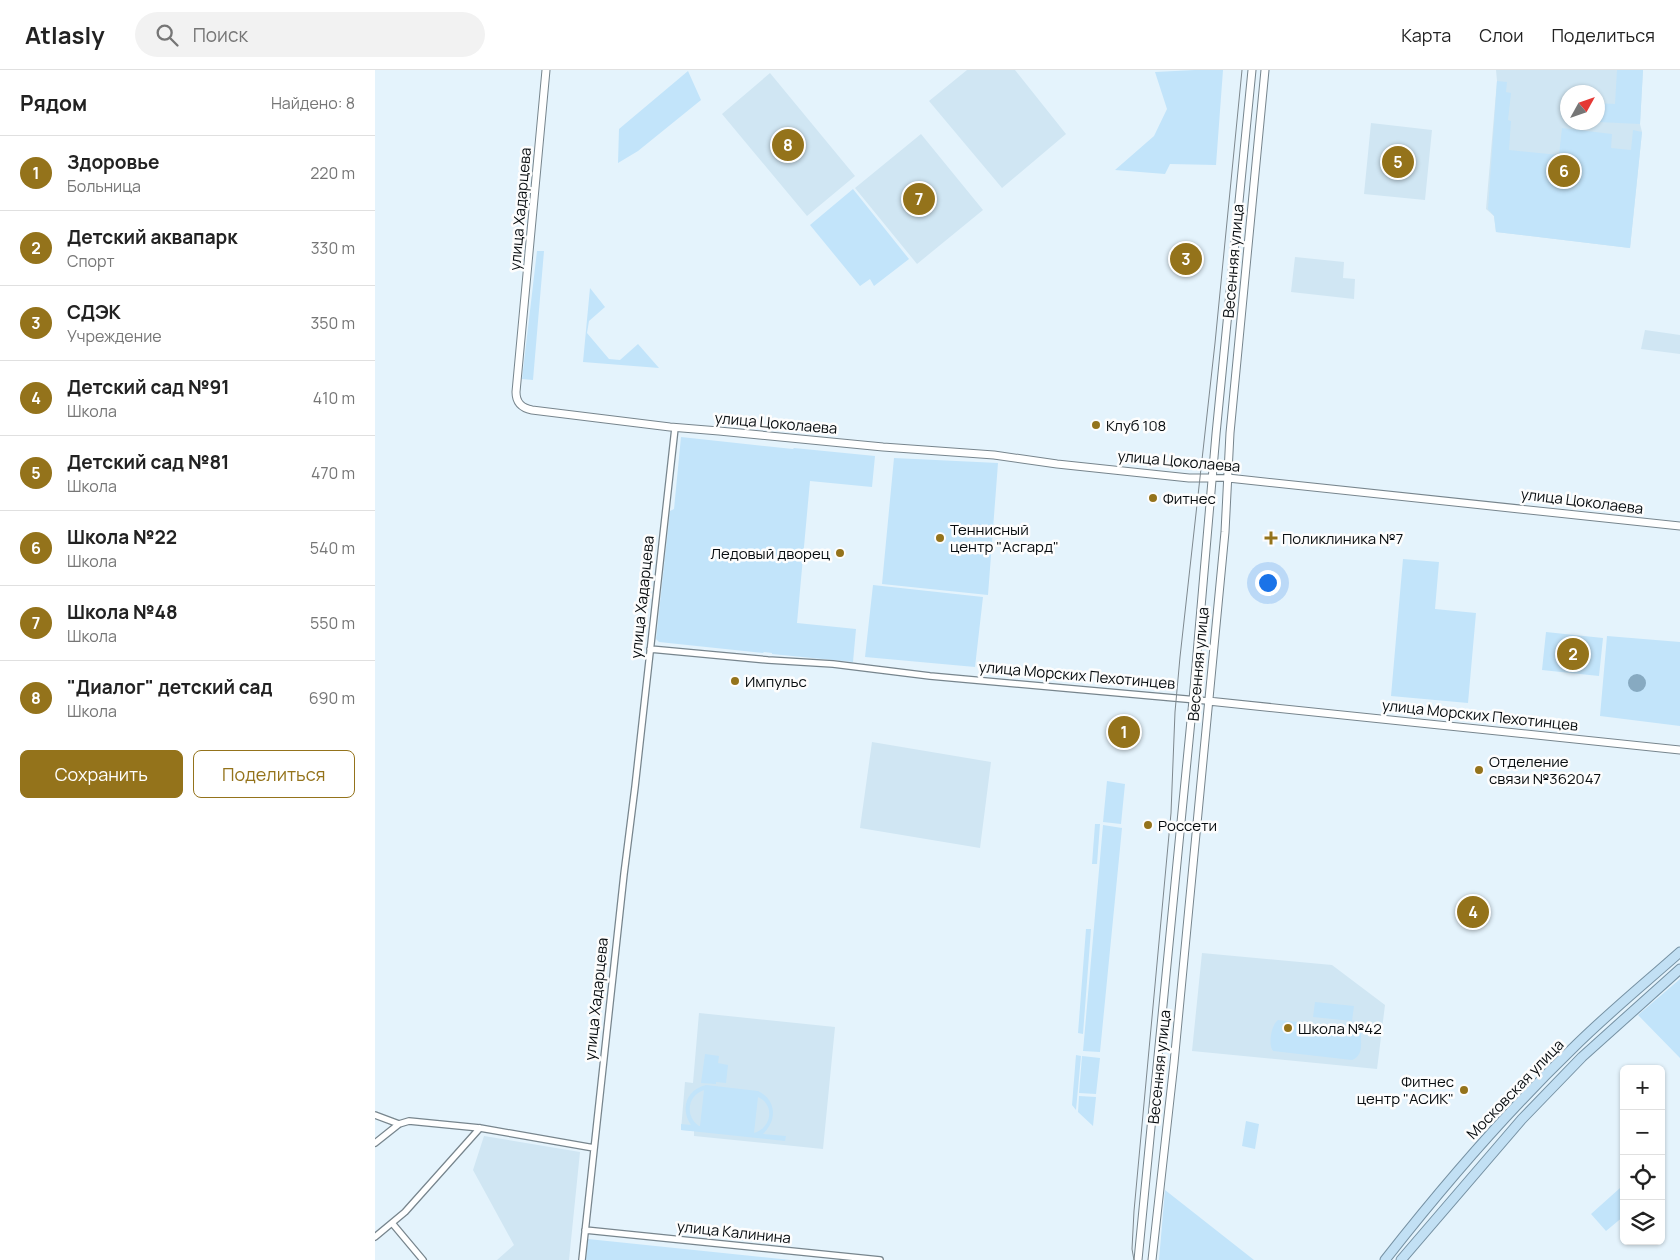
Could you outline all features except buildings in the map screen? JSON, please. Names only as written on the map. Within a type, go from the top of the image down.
[{"type":"highway","name":"Московская улица","points":[[1385,1260],[1481,1143],[1524,1097],[1573,1048],[1680,952]]},
{"type":"highway","name":"Московская улица","points":[[1401,1260],[1522,1119],[1603,1037],[1680,969]]},
{"type":"street","name":"улица Хадарцева","points":[[547,70],[516,398],[523,407],[532,410],[675,428],[582,1260]]},
{"type":"street","name":"Весенняя улица","points":[[1138,1260],[1145,1169],[1193,700],[1212,478],[1252,70]]},
{"type":"street","name":"Весенняя улица","points":[[1152,1260],[1174,1063],[1229,478],[1230,434],[1265,70]]},
{"type":"street","name":"улица Цоколаева","points":[[675,428],[994,455],[1057,464],[1189,478],[1229,478],[1680,526]]},
{"type":"street","name":"улица Морских Пехотинцев","points":[[650,649],[833,664],[930,676],[1208,701],[1680,750]]},
{"type":"street","points":[[375,1115],[399,1124]]},
{"type":"street","points":[[375,1143],[399,1124],[409,1121],[480,1128],[594,1148]]},
{"type":"street","points":[[375,1237],[424,1191],[480,1128]]},
{"type":"street","points":[[392,1223],[423,1260]]},
{"type":"street","name":"улица Калинина","points":[[585,1230],[880,1260]]},
{"type":"shaded area","points":[[967,70],[1015,70],[1066,134],[1002,188],[929,101]]},
{"type":"shaded area","points":[[1223,70],[1216,165],[1170,164],[1165,174],[1115,170],[1154,136],[1167,109],[1155,72]]},
{"type":"shaded area","points":[[1496,70],[1643,70],[1640,124],[1642,132],[1630,248],[1496,232],[1494,216],[1486,209],[1497,81]]},
{"type":"shaded area","points":[[1617,70],[1643,70],[1640,124],[1605,122],[1605,103],[1615,104]]},
{"type":"shaded area","points":[[688,71],[701,100],[638,151],[618,163],[619,129]]},
{"type":"shaded area","points":[[770,73],[855,176],[807,216],[722,114]]},
{"type":"shaded area","points":[[1497,81],[1507,82],[1506,92],[1511,93],[1508,120],[1511,121],[1509,150],[1559,155],[1562,130],[1579,130],[1612,134],[1611,148],[1631,150],[1633,130],[1642,132],[1630,248],[1496,232],[1494,216],[1488,209]]},
{"type":"shaded area","points":[[1371,123],[1432,130],[1425,200],[1364,194]]},
{"type":"shaded area","points":[[921,134],[983,210],[917,264],[855,188]]},
{"type":"shaded area","points":[[853,189],[909,259],[874,286],[870,279],[860,286],[810,225]]},
{"type":"shaded area","points":[[537,251],[544,251],[533,380],[522,379]]},
{"type":"shaded area","points":[[1295,257],[1344,262],[1343,278],[1355,279],[1354,299],[1291,292]]},
{"type":"shaded area","points":[[590,288],[605,307],[589,321],[587,333],[609,359],[620,360],[638,344],[659,368],[583,362]]},
{"type":"shaded area","points":[[1645,330],[1680,335],[1680,354],[1641,349]]},
{"type":"shaded area","points":[[681,437],[875,456],[872,487],[810,481],[797,623],[856,629],[853,662],[659,642],[656,639],[670,511],[674,509]]},
{"type":"shaded area","name":"Теннисный центр \"Асгард\"","points":[[894,458],[998,463],[988,595],[882,584]]},
{"type":"shaded area","points":[[1403,559],[1439,562],[1435,609],[1476,613],[1468,703],[1391,696]]},
{"type":"shaded area","points":[[873,585],[983,597],[975,667],[865,657]]},
{"type":"shaded area","points":[[1546,632],[1603,638],[1599,676],[1542,670]]},
{"type":"shaded area","points":[[1607,636],[1680,642],[1680,726],[1600,716]]},
{"type":"shaded area","points":[[1569,645],[1571,647],[1568,652],[1572,656],[1578,656],[1586,650],[1590,654],[1590,660],[1584,667],[1564,667],[1560,662],[1560,652],[1563,647]]},
{"type":"shaded area","points":[[1637,674],[1643,677],[1646,683],[1643,689],[1637,692],[1631,689],[1628,683],[1631,677]]},
{"type":"shaded area","points":[[872,742],[991,762],[980,848],[860,828]]},
{"type":"shaded area","points":[[1107,781],[1125,784],[1121,824],[1103,822]]},
{"type":"shaded area","points":[[1095,824],[1100,824],[1097,864],[1092,864]]},
{"type":"shaded area","points":[[1103,825],[1122,828],[1100,1052],[1083,1051]]},
{"type":"shaded area","points":[[1086,929],[1091,929],[1083,1034],[1078,1033]]},
{"type":"shaded area","name":"Школа №42","points":[[1202,953],[1332,965],[1385,1005],[1377,1069],[1192,1051]]},
{"type":"shaded area","points":[[1680,979],[1680,1058],[1638,1015]]},
{"type":"shaded area","points":[[1315,1002],[1354,1006],[1352,1021],[1313,1017]]},
{"type":"shaded area","points":[[699,1013],[835,1027],[823,1149],[694,1136],[694,1131],[681,1130],[685,1082],[693,1083]]},
{"type":"shaded area","points":[[1278,1020],[1356,1028],[1361,1034],[1360,1053],[1352,1060],[1273,1051],[1271,1048],[1271,1035]]},
{"type":"shaded area","points":[[705,1054],[719,1056],[718,1063],[728,1065],[726,1083],[701,1083]]},
{"type":"shaded area","points":[[1076,1055],[1081,1056],[1076,1110],[1072,1105]]},
{"type":"shaded area","points":[[1082,1056],[1100,1058],[1096,1094],[1079,1093]]},
{"type":"shaded area","points":[[706,1085],[758,1091],[769,1100],[773,1111],[771,1123],[763,1134],[786,1136],[785,1141],[681,1130],[681,1124],[691,1125],[686,1113],[687,1101],[699,1087]],"holes":[[[704,1090],[700,1126],[699,1126],[691,1117],[690,1106],[694,1097]],[[758,1097],[767,1105],[769,1116],[765,1126],[754,1133]]]},
{"type":"shaded area","points":[[1079,1096],[1096,1097],[1093,1126],[1078,1112]]},
{"type":"shaded area","points":[[1246,1121],[1259,1124],[1255,1149],[1242,1146]]},
{"type":"shaded area","points":[[484,1136],[580,1152],[569,1260],[497,1260],[514,1245],[473,1170]]},
{"type":"shaded area","points":[[1620,1188],[1620,1219],[1606,1231],[1591,1214]]},
{"type":"shaded area","points":[[1165,1190],[1254,1260],[1159,1260]]},
{"type":"shaded area","points":[[588,1239],[791,1260],[586,1260]]},
{"type":"tram line","points":[[1134,1260],[1132,1249],[1134,1211],[1171,813],[1175,712],[1242,70]]},
{"type":"place","name":"\"Диалог\" детский сад","points":[[788,145]]},
{"type":"place","name":"Детский сад №81","points":[[1398,162]]},
{"type":"place","name":"Школа №22","points":[[1564,171]]},
{"type":"place","name":"Школа №48","points":[[919,199]]},
{"type":"place","name":"СДЭК","points":[[1186,259]]},
{"type":"place","name":"Клуб 108","points":[[1096,425]]},
{"type":"place","name":"Фитнес","points":[[1153,498]]},
{"type":"place","name":"Теннисный центр \"Асгард\"","points":[[940,538]]},
{"type":"place","name":"Поликлиника №7","points":[[1271,538]]},
{"type":"place","name":"Ледовый дворец","points":[[840,553]]},
{"type":"place","name":"Детский аквапарк","points":[[1573,654]]},
{"type":"place","name":"Импульс","points":[[735,681]]},
{"type":"place","name":"Здоровье","points":[[1124,732]]},
{"type":"place","name":"Отделение связи №362047","points":[[1479,770]]},
{"type":"place","name":"Россети","points":[[1148,825]]},
{"type":"place","name":"Детский сад №91","points":[[1473,912]]},
{"type":"place","name":"Школа №42","points":[[1288,1028]]},
{"type":"place","name":"Фитнес центр \"АСИК\"","points":[[1464,1090]]}]
